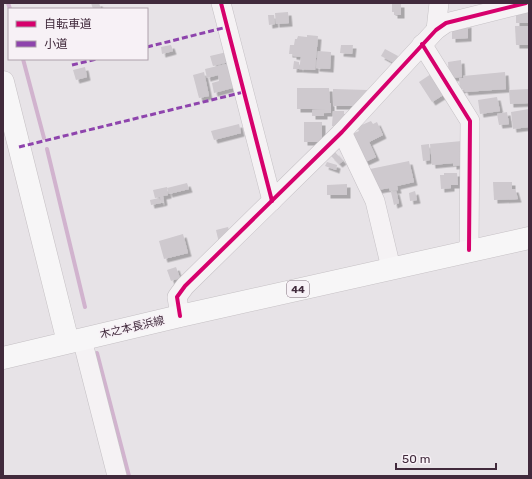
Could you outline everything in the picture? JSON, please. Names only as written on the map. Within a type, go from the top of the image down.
[{"type":"main road","points":[[3,82],[74,341]]},
{"type":"main road","name":"木之本長浜線","points":[[3,358],[469,250],[529,238]]},
{"type":"street","points":[[221,3],[272,201]]},
{"type":"street","points":[[436,30],[439,3]]},
{"type":"street","points":[[180,316],[177,297],[181,290],[342,132],[436,30],[446,23],[526,3]]},
{"type":"street","points":[[422,44],[470,121],[469,250]]},
{"type":"street","points":[[342,132],[375,201],[391,268]]},
{"type":"street","points":[[74,341],[117,476]]},
{"type":"building","points":[[91,3],[99,3],[101,8],[93,8]]},
{"type":"building","points":[[392,4],[401,4],[401,15],[394,15],[394,12],[392,12]]},
{"type":"building","points":[[516,11],[529,11],[529,23],[516,23]]},
{"type":"building","points":[[288,12],[289,23],[276,24],[275,13]]},
{"type":"building","points":[[268,15],[274,15],[275,24],[269,25]]},
{"type":"building","points":[[468,24],[468,38],[452,39],[452,28]]},
{"type":"building","points":[[515,26],[529,26],[529,45],[516,45]]},
{"type":"building","points":[[307,35],[318,36],[315,70],[299,69],[301,57],[289,54],[290,45],[294,45],[295,39],[297,39],[298,36],[307,37]]},
{"type":"building","points":[[171,45],[173,51],[162,54],[161,47]]},
{"type":"building","points":[[341,45],[353,45],[352,54],[340,53]]},
{"type":"building","points":[[385,49],[398,56],[394,63],[381,56]]},
{"type":"building","points":[[318,51],[331,52],[330,69],[316,68]]},
{"type":"building","points":[[227,52],[229,62],[213,66],[210,56]]},
{"type":"building","points":[[461,60],[462,77],[449,78],[448,62]]},
{"type":"building","points":[[294,61],[299,62],[299,69],[293,69]]},
{"type":"building","points":[[230,63],[236,87],[214,93],[212,83],[219,81],[218,75],[207,78],[205,69]]},
{"type":"building","points":[[85,67],[87,77],[76,80],[73,70]]},
{"type":"building","points":[[204,72],[209,96],[199,98],[193,75]]},
{"type":"building","points":[[434,72],[448,92],[432,102],[419,82]]},
{"type":"building","points":[[505,72],[506,89],[465,92],[464,89],[460,90],[459,78],[464,78],[463,76]]},
{"type":"building","points":[[297,88],[329,88],[331,113],[324,113],[324,116],[312,116],[312,110],[325,109],[297,109]]},
{"type":"building","points":[[333,89],[368,90],[368,95],[355,106],[333,106]]},
{"type":"building","points":[[529,89],[529,103],[510,104],[509,90]]},
{"type":"building","points":[[497,97],[500,111],[480,114],[478,100]]},
{"type":"building","points":[[529,109],[529,127],[513,129],[511,112]]},
{"type":"building","points":[[333,111],[344,111],[344,120],[340,126],[332,126]]},
{"type":"building","points":[[507,112],[509,124],[499,125],[497,114]]},
{"type":"building","points":[[371,121],[373,124],[377,122],[383,135],[369,142],[376,157],[365,162],[352,134],[359,131],[357,127]]},
{"type":"building","points":[[304,122],[322,122],[322,142],[304,142]]},
{"type":"building","points":[[239,124],[241,133],[214,140],[211,131]]},
{"type":"building","points":[[462,141],[462,165],[453,166],[453,163],[432,165],[430,144]]},
{"type":"building","points":[[429,144],[430,160],[423,161],[421,145]]},
{"type":"building","points":[[335,152],[343,161],[339,164],[331,156]]},
{"type":"building","points":[[409,161],[414,182],[397,186],[398,190],[390,191],[389,188],[378,190],[370,169]]},
{"type":"building","points":[[327,162],[337,165],[336,170],[325,166]]},
{"type":"building","points":[[444,173],[457,173],[458,185],[451,185],[451,188],[441,189],[440,175],[444,175]]},
{"type":"building","points":[[493,182],[512,182],[512,189],[515,189],[518,199],[494,200]]},
{"type":"building","points":[[187,183],[189,189],[169,194],[167,188]]},
{"type":"building","points":[[347,184],[347,195],[327,195],[327,185]]},
{"type":"building","points":[[167,187],[168,195],[163,196],[164,202],[161,203],[160,197],[155,198],[153,190]]},
{"type":"building","points":[[396,191],[399,203],[394,205],[391,192]]},
{"type":"building","points":[[415,191],[417,200],[410,201],[409,193]]},
{"type":"building","points":[[159,198],[161,203],[151,205],[150,200]]},
{"type":"building","points":[[228,227],[230,234],[219,243],[216,230]]},
{"type":"building","points":[[183,234],[188,253],[164,259],[159,241]]},
{"type":"building","points":[[176,267],[180,278],[171,281],[167,270]]},
{"type":"waterway","points":[[8,3],[10,8]]},
{"type":"waterway","points":[[23,60],[44,138]]},
{"type":"waterway","points":[[47,149],[85,307]]},
{"type":"waterway","points":[[97,353],[129,476]]},
{"type":"marked path","points":[[148,47],[227,27]]},
{"type":"marked path","points":[[72,65],[93,60]]},
{"type":"marked path","points":[[19,147],[244,92]]},
{"type":"cycle path","points":[[221,3],[272,201]]},
{"type":"cycle path","points":[[180,316],[177,297],[185,286],[342,132],[436,30],[446,23],[526,3]]},
{"type":"cycle path","points":[[422,44],[470,121],[469,250]]}]
